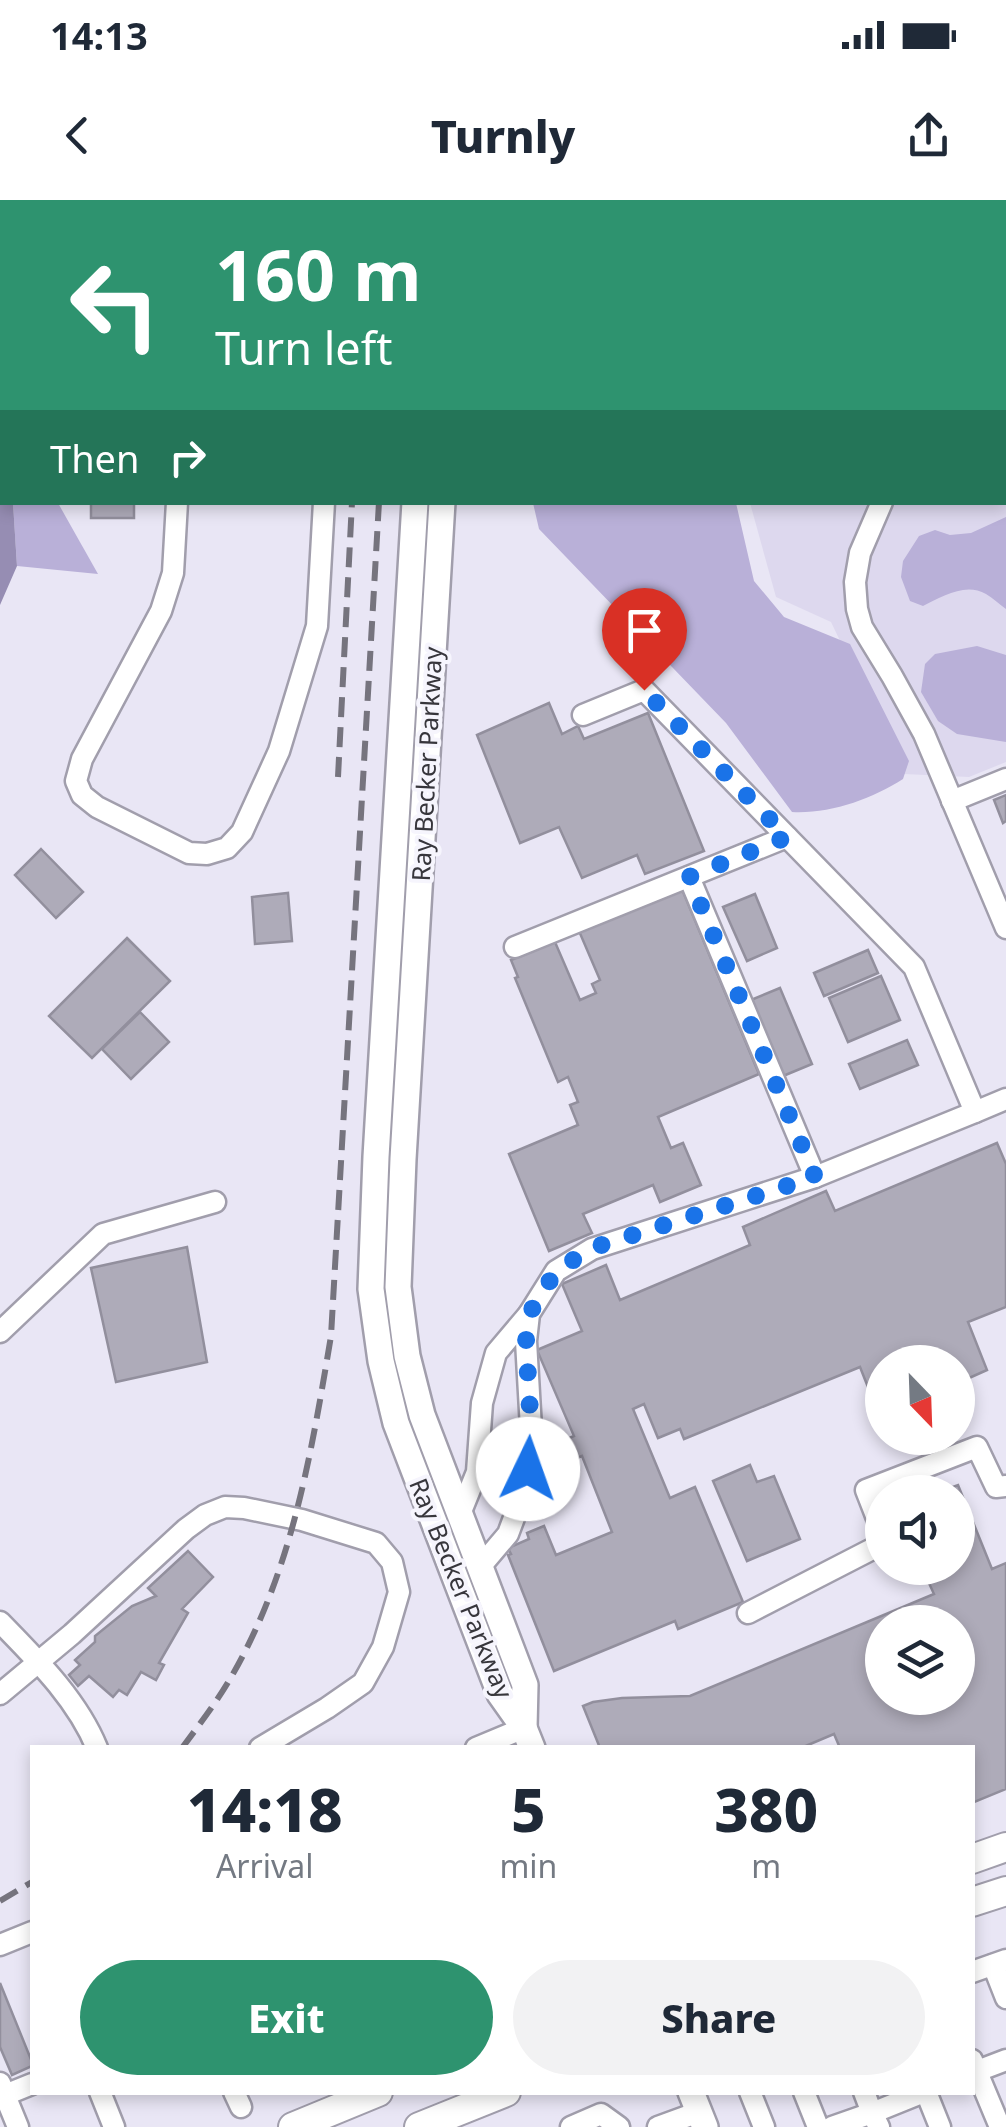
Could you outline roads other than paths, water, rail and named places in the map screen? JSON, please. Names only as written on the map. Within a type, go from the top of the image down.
[{"type":"highway","points":[[975,1858],[1006,1847]]},
{"type":"highway","points":[[975,1901],[1006,1891]]},
{"type":"highway","points":[[292,2127],[371,2095]]},
{"type":"highway","points":[[420,2127],[476,2117],[502,2095]]},
{"type":"main road","name":"Ray Becker Parkway","points":[[415,505],[371,1289],[380,1361],[396,1423],[500,1694],[528,1738]]},
{"type":"main road","name":"Ray Becker Parkway","points":[[442,505],[398,1287],[415,1391],[526,1685],[528,1738]]},
{"type":"street","points":[[177,505],[174,572],[161,611],[82,760],[76,781],[82,795],[97,807],[189,853],[207,854],[226,848],[242,832],[279,751],[317,626],[324,505]]},
{"type":"street","points":[[881,505],[860,554],[856,609],[862,627],[916,720],[1006,925]]},
{"type":"street","points":[[584,715],[644,690],[914,967],[975,1112]]},
{"type":"street","points":[[952,801],[1006,779]]},
{"type":"street","points":[[516,947],[787,837]]},
{"type":"street","points":[[689,877],[815,1177]]},
{"type":"street","points":[[460,1514],[477,1472],[482,1403],[496,1354],[529,1314],[556,1271],[592,1248],[815,1177],[1006,1100]]},
{"type":"street","points":[[0,1332],[103,1234],[215,1202]]},
{"type":"street","points":[[480,1567],[508,1534],[524,1492],[532,1446],[526,1341],[529,1314]]},
{"type":"street","points":[[905,1475],[977,1447],[996,1487],[1006,1486]]},
{"type":"street","points":[[0,1694],[205,1515],[225,1507],[302,1520],[376,1543],[392,1562],[399,1592],[382,1647],[363,1683],[265,1745]]},
{"type":"street","points":[[748,1614],[865,1553]]},
{"type":"street","points":[[0,1622],[38,1661],[88,1725],[96,1745]]},
{"type":"street","points":[[492,1745],[528,1738]]},
{"type":"street","points":[[0,1946],[30,1933]]},
{"type":"street","points":[[990,1966],[1006,1998]]},
{"type":"street","points":[[975,2068],[1006,2060]]},
{"type":"street","points":[[975,2070],[1000,2127]]},
{"type":"street","points":[[18,2127],[2,2091],[30,2084]]},
{"type":"street","points":[[101,2095],[114,2127]]},
{"type":"street","points":[[751,2095],[764,2127]]},
{"type":"street","points":[[805,2095],[818,2127]]},
{"type":"street","points":[[865,2095],[875,2120]]},
{"type":"street","points":[[832,2127],[875,2120],[920,2095]]},
{"type":"street","points":[[926,2095],[940,2127]]},
{"type":"street","points":[[658,2127],[698,2110]]},
{"type":"street","points":[[571,2127],[601,2114],[619,2127]]},
{"type":"railway","points":[[338,777],[352,505]]},
{"type":"railway","points":[[184,1745],[230,1679],[269,1597],[307,1469],[331,1336],[379,505]]},
{"type":"railway","points":[[0,1901],[30,1883]]}]
